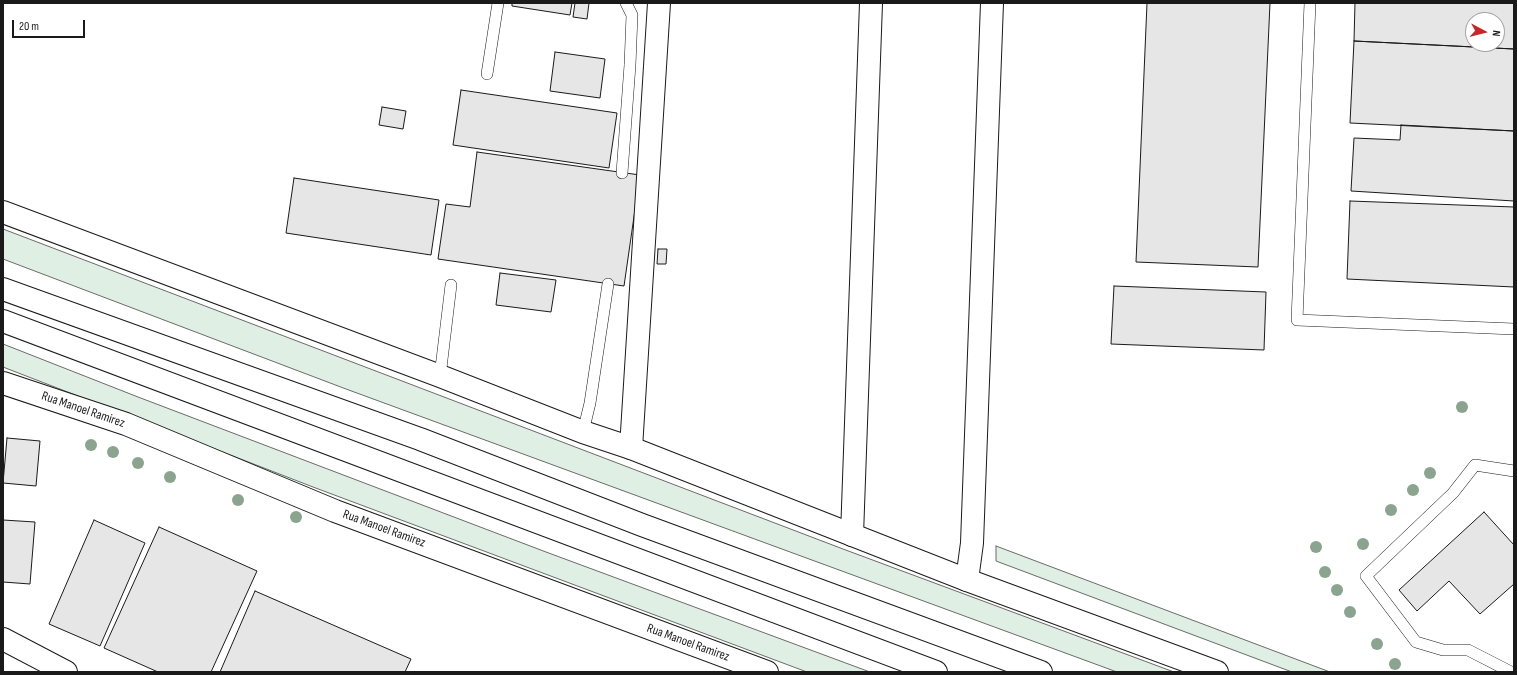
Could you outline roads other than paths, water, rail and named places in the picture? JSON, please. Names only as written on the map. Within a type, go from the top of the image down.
[{"type":"main road","points":[[631,448],[659,3]]},
{"type":"main road","points":[[852,535],[871,3]]},
{"type":"main road","points":[[967,580],[972,543],[992,3]]},
{"type":"main road","points":[[3,212],[440,376],[583,432],[631,448],[967,580],[1217,672]]},
{"type":"main road","points":[[3,289],[420,439],[642,525],[1041,672]]},
{"type":"main road","points":[[3,321],[936,672]]},
{"type":"main road","name":"Rua Manoel Ramirez","points":[[3,383],[126,424],[335,511],[767,672]]},
{"type":"main road","points":[[3,639],[66,672]]},
{"type":"lane","points":[[487,74],[498,3]]},
{"type":"lane","points":[[622,173],[632,15],[626,3]]},
{"type":"lane","points":[[1310,3],[1297,320],[1514,329]]},
{"type":"lane","points":[[583,432],[590,403],[608,284]]},
{"type":"lane","points":[[440,376],[451,285]]},
{"type":"lane","points":[[1511,672],[1468,650],[1443,650],[1416,642],[1366,576],[1453,493],[1476,465],[1514,471]]}]
